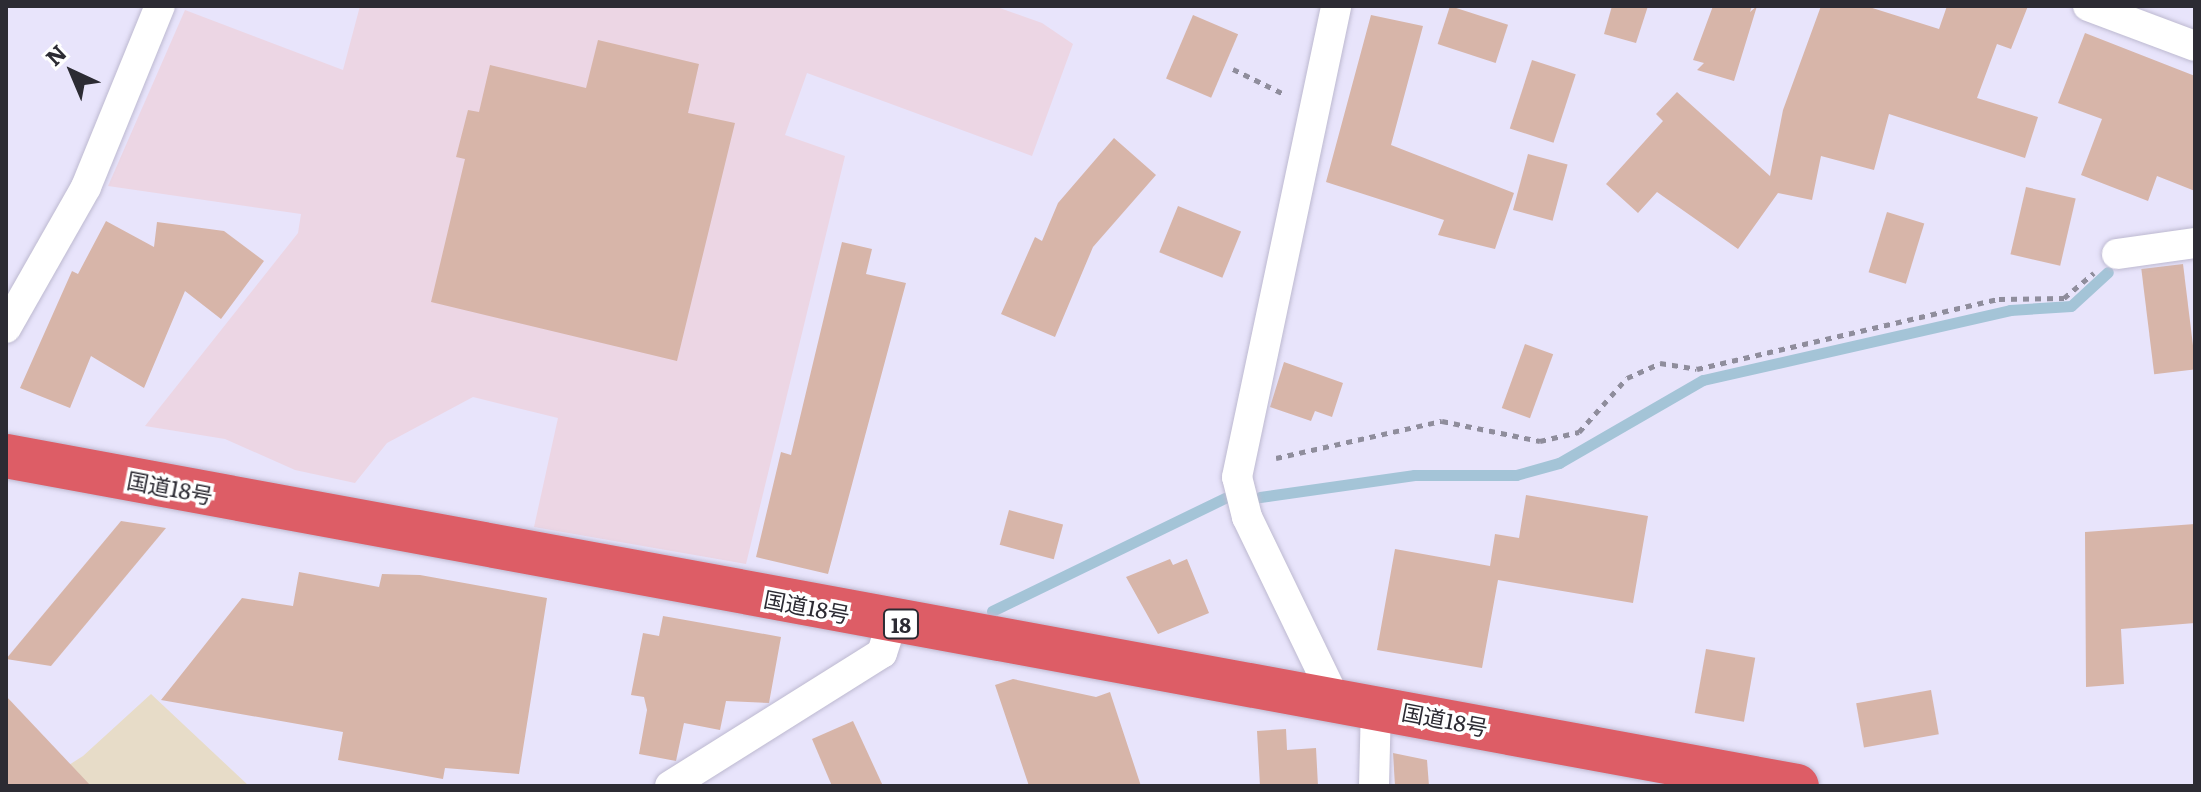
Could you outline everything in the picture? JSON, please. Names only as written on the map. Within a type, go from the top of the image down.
[{"type":"highway","name":"国道18号","points":[[6,456],[892,623],[1334,697],[1797,786]]},
{"type":"street","points":[[6,328],[86,187],[160,6]]},
{"type":"street","points":[[1334,697],[1247,517],[1240,465],[1336,6]]},
{"type":"street","points":[[2088,6],[2195,46]]},
{"type":"street","points":[[2117,254],[2195,243]]},
{"type":"street","points":[[670,786],[882,653],[892,623]]},
{"type":"street","points":[[1374,786],[1376,706]]},
{"type":"path","points":[[1233,69],[1315,109]]},
{"type":"path","points":[[1240,465],[1442,421],[1540,441],[1579,432],[1627,378],[1660,363],[1697,369],[1999,299],[2064,298],[2117,254]]},
{"type":"shaded area","points":[[360,6],[994,6],[1042,23],[1073,44],[1032,156],[807,73],[785,135],[845,156],[746,564],[534,527],[558,418],[473,397],[387,443],[355,483],[295,470],[225,439],[145,426],[298,233],[301,214],[108,186],[185,10],[343,70]]},
{"type":"shaded area","points":[[151,694],[249,786],[36,786],[83,756]]},
{"type":"building","points":[[1450,6],[1508,25],[1496,63],[1438,44]]},
{"type":"building","points":[[1612,6],[1648,6],[1636,43],[1604,34]]},
{"type":"building","points":[[1713,6],[1752,6],[1750,12],[1757,6],[1734,81],[1697,70],[1704,63],[1693,60]]},
{"type":"building","points":[[1821,6],[1866,6],[1939,29],[1947,6],[2028,6],[2011,49],[1997,44],[1977,98],[2038,117],[2025,158],[1889,114],[1874,170],[1821,156],[1812,200],[1778,193],[1738,249],[1657,192],[1638,213],[1606,184],[1663,121],[1656,114],[1677,92],[1770,176],[1783,110]]},
{"type":"building","points":[[1193,15],[1238,34],[1211,98],[1166,79]]},
{"type":"building","points":[[1371,15],[1423,26],[1391,145],[1514,193],[1495,249],[1438,235],[1444,220],[1326,182]]},
{"type":"building","points":[[2085,33],[2195,76],[2195,191],[2157,176],[2148,201],[2081,175],[2102,119],[2058,103]]},
{"type":"building","points":[[598,40],[699,64],[688,113],[735,123],[677,361],[431,302],[465,159],[456,157],[468,110],[479,112],[490,65],[586,88]]},
{"type":"building","points":[[1532,60],[1576,74],[1553,143],[1510,128]]},
{"type":"building","points":[[1114,138],[1156,175],[1093,247],[1055,337],[1001,314],[1035,237],[1042,241],[1058,203]]},
{"type":"building","points":[[1528,154],[1568,165],[1553,221],[1513,210]]},
{"type":"building","points":[[2026,187],[2076,198],[2060,266],[2010,254]]},
{"type":"building","points":[[1178,206],[1241,231],[1222,278],[1159,252]]},
{"type":"building","points":[[1887,212],[1924,223],[1906,284],[1869,272]]},
{"type":"building","points":[[106,221],[154,247],[157,222],[224,231],[264,261],[221,319],[185,291],[144,388],[91,356],[70,408],[20,388],[72,271],[78,274]]},
{"type":"building","points":[[842,242],[872,249],[866,274],[906,283],[828,574],[756,557],[781,452],[791,455]]},
{"type":"building","points":[[2183,264],[2195,369],[2154,374],[2141,269]]},
{"type":"building","points":[[1525,344],[1553,354],[1530,418],[1502,408]]},
{"type":"building","points":[[1284,362],[1343,383],[1332,417],[1315,411],[1311,421],[1270,407]]},
{"type":"building","points":[[1526,495],[1648,516],[1633,603],[1498,580],[1482,668],[1377,650],[1395,549],[1490,566],[1495,534],[1519,538]]},
{"type":"building","points":[[1009,510],[1063,524],[1054,559],[1000,545]]},
{"type":"building","points":[[121,521],[166,528],[51,666],[6,659]]},
{"type":"building","points":[[2195,524],[2195,623],[2121,629],[2124,684],[2086,687],[2085,532]]},
{"type":"building","points":[[1170,559],[1173,565],[1187,559],[1209,613],[1158,634],[1126,577]]},
{"type":"building","points":[[299,572],[379,587],[382,574],[420,575],[547,598],[519,774],[445,768],[443,779],[338,760],[343,732],[161,700],[242,598],[293,606]]},
{"type":"building","points":[[663,616],[781,637],[769,703],[726,701],[720,730],[684,723],[676,761],[639,754],[647,710],[644,697],[631,695],[643,633],[659,636]]},
{"type":"building","points":[[1706,649],[1755,658],[1744,722],[1695,713]]},
{"type":"building","points":[[1013,679],[1096,697],[1110,692],[1141,786],[1029,786],[995,685]]},
{"type":"building","points":[[1931,690],[1939,734],[1864,748],[1856,703]]},
{"type":"building","points":[[6,696],[91,786],[6,786]]},
{"type":"building","points":[[853,721],[883,786],[832,786],[812,739]]},
{"type":"building","points":[[1286,729],[1287,750],[1316,748],[1318,786],[1260,786],[1257,731]]},
{"type":"building","points":[[1393,753],[1427,760],[1429,786],[1395,786]]},
{"type":"waterway","points":[[1260,497],[1414,475],[1516,475],[1559,463],[1703,380],[2010,310],[2071,306],[2108,272]]},
{"type":"waterway","points":[[992,611],[1225,498]]}]
